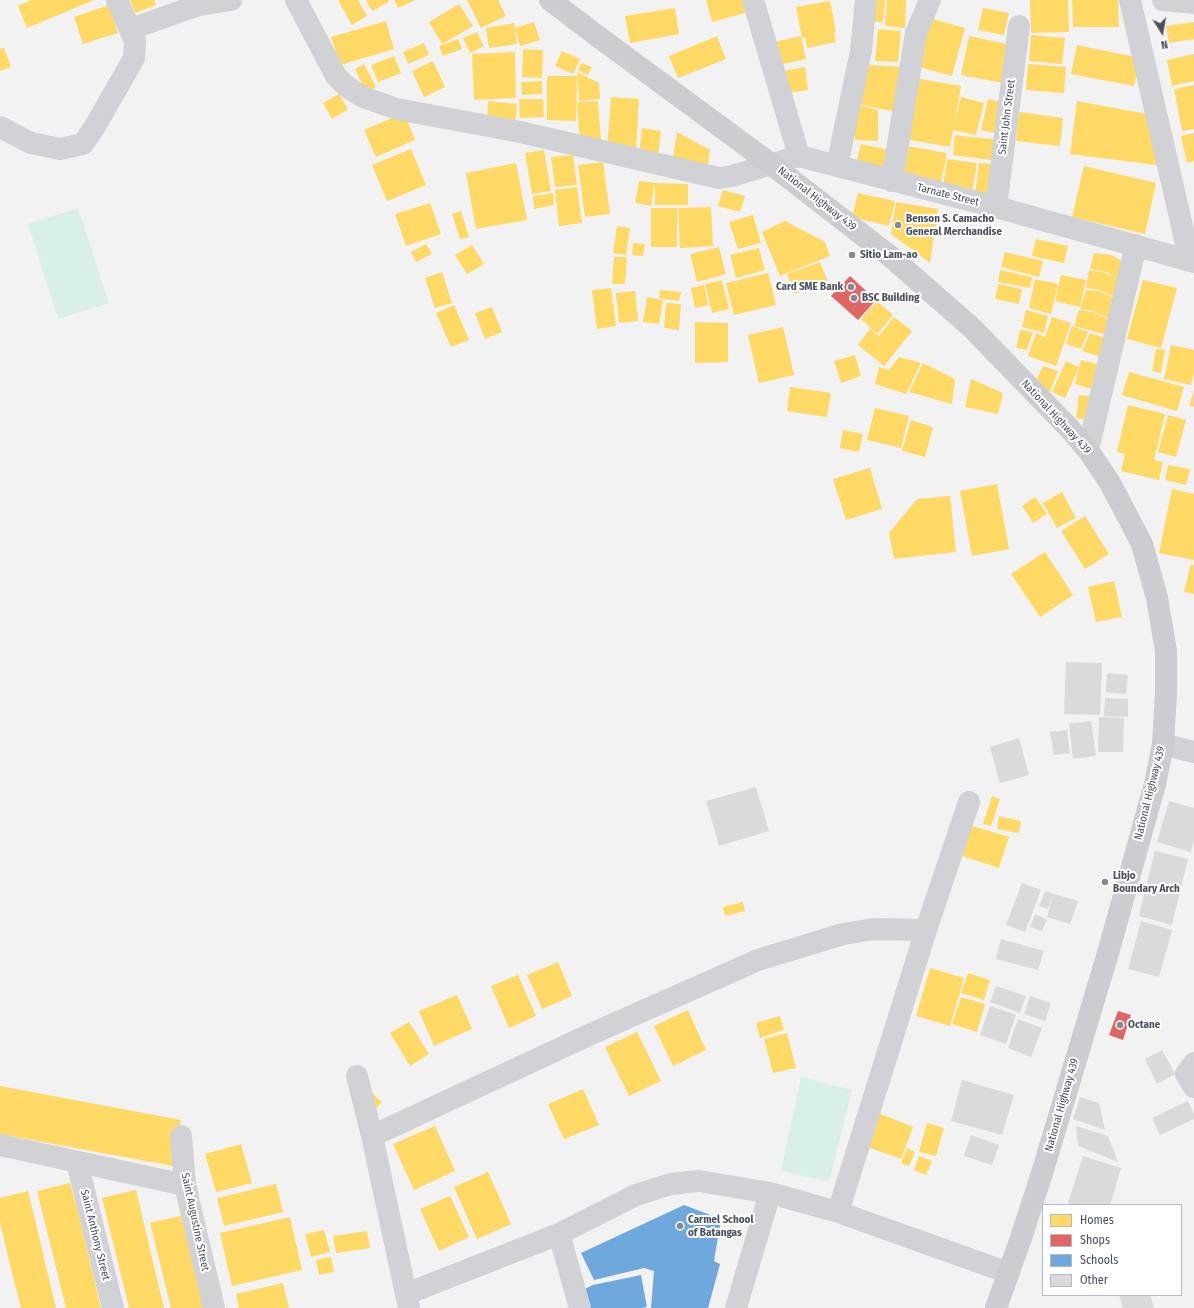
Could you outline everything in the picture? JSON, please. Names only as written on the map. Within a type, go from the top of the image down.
[{"type":"main road","name":"National Highway 439","points":[[550,0],[771,164],[891,256],[972,328],[1064,423],[1088,450],[1110,483],[1142,544],[1157,598],[1166,651],[1166,693],[1163,744],[1155,784],[1108,953],[1043,1170],[998,1302]]},
{"type":"street","points":[[0,127],[31,143],[60,149],[83,144],[94,128],[134,58],[135,41],[117,0]]},
{"type":"street","points":[[131,29],[199,5],[231,0]]},
{"type":"street","points":[[296,0],[336,76],[347,87],[363,97],[397,110],[520,132],[719,178],[732,176],[799,156],[753,0]]},
{"type":"street","points":[[837,166],[861,51],[866,0]]},
{"type":"street","points":[[892,181],[916,33],[930,0]]},
{"type":"street","points":[[1130,0],[1192,261]]},
{"type":"street","points":[[1163,0],[1194,3]]},
{"type":"street","name":"Saint John Street","points":[[996,207],[1019,26]]},
{"type":"street","name":"Tarnate Street","points":[[799,156],[996,207],[1192,261]]},
{"type":"street","points":[[1088,450],[1136,246]]},
{"type":"street","points":[[1163,744],[1194,752]]},
{"type":"street","points":[[838,1212],[926,930],[969,802]]},
{"type":"street","points":[[372,1136],[591,1034],[758,960],[843,934],[874,930],[926,930]]},
{"type":"street","points":[[1194,1063],[1186,1074],[1194,1087]]},
{"type":"street","points":[[357,1076],[372,1136],[407,1301],[558,1234],[636,1195],[671,1184],[699,1181],[770,1193],[838,1212],[1009,1273]]},
{"type":"street","name":"Saint Augustine Street","points":[[181,1136],[184,1185],[214,1308]]},
{"type":"street","points":[[0,1145],[184,1185]]},
{"type":"street","name":"Saint Anthony Street","points":[[77,1162],[113,1308]]},
{"type":"street","points":[[736,1308],[770,1193]]},
{"type":"street","points":[[558,1234],[580,1308]]},
{"type":"green space","points":[[78,208],[109,303],[58,319],[28,224]]},
{"type":"green space","points":[[801,1077],[852,1090],[829,1182],[781,1171]]},
{"type":"building: Homes","points":[[31,0],[94,0],[27,28],[18,6]]},
{"type":"building: Homes","points":[[130,0],[154,0],[156,5],[135,13]]},
{"type":"building: Homes","points":[[338,0],[358,0],[367,16],[352,25]]},
{"type":"building: Homes","points":[[366,0],[388,0],[389,2],[372,11]]},
{"type":"building: Homes","points":[[394,0],[415,0],[398,8]]},
{"type":"building: Homes","points":[[467,0],[498,0],[506,16],[481,28]]},
{"type":"building: Homes","points":[[706,0],[742,0],[745,13],[712,22]]},
{"type":"building: Homes","points":[[856,0],[885,0],[883,22],[855,20]]},
{"type":"building: Homes","points":[[887,0],[906,0],[905,28],[885,26]]},
{"type":"building: Homes","points":[[1030,0],[1068,0],[1069,32],[1031,33]]},
{"type":"building: Homes","points":[[1072,0],[1118,0],[1119,27],[1073,27]]},
{"type":"building: Homes","points":[[830,1],[836,31],[834,32],[836,42],[807,48],[805,37],[802,38],[796,7]]},
{"type":"building: Homes","points":[[459,4],[473,26],[442,44],[429,22]]},
{"type":"building: Homes","points":[[109,5],[118,33],[83,44],[74,17]]},
{"type":"building: Homes","points":[[675,8],[679,34],[630,43],[625,16]]},
{"type":"building: Homes","points":[[983,8],[1009,13],[1004,35],[978,30]]},
{"type":"building: Homes","points":[[929,18],[965,28],[952,76],[915,66]]},
{"type":"building: Homes","points":[[386,21],[394,49],[340,65],[331,37]]},
{"type":"building: Homes","points":[[534,22],[540,40],[520,46],[515,28]]},
{"type":"building: Homes","points":[[1194,22],[1194,39],[1169,43],[1166,26]]},
{"type":"building: Homes","points":[[514,23],[517,44],[489,48],[486,28]]},
{"type":"building: Homes","points":[[878,29],[901,31],[898,62],[875,61]]},
{"type":"building: Homes","points":[[477,32],[484,46],[470,53],[463,38]]},
{"type":"building: Homes","points":[[1031,35],[1065,38],[1062,64],[1029,61]]},
{"type":"building: Homes","points":[[717,36],[726,59],[678,78],[669,56]]},
{"type":"building: Homes","points":[[801,36],[806,59],[779,65],[775,42]]},
{"type":"building: Homes","points":[[969,36],[1011,45],[1003,83],[961,75]]},
{"type":"building: Homes","points":[[458,39],[462,49],[443,56],[439,46]]},
{"type":"building: Homes","points":[[424,43],[429,55],[408,64],[403,52]]},
{"type":"building: Homes","points":[[1077,45],[1140,58],[1134,86],[1071,74]]},
{"type":"building: Homes","points":[[4,48],[11,67],[0,71],[0,49]]},
{"type":"building: Homes","points":[[523,49],[543,50],[542,78],[522,77]]},
{"type":"building: Homes","points":[[562,51],[580,59],[573,74],[555,66]]},
{"type":"building: Homes","points":[[515,52],[516,98],[474,100],[472,54]]},
{"type":"building: Homes","points":[[1194,54],[1194,81],[1172,86],[1167,60]]},
{"type":"building: Homes","points":[[394,56],[401,73],[378,82],[371,65]]},
{"type":"building: Homes","points":[[433,61],[445,87],[424,97],[412,71]]},
{"type":"building: Homes","points":[[582,63],[592,67],[588,75],[578,70]]},
{"type":"building: Homes","points":[[364,64],[376,87],[366,92],[355,69]]},
{"type":"building: Homes","points":[[855,64],[905,67],[901,113],[853,103]]},
{"type":"building: Homes","points":[[1028,64],[1066,67],[1064,93],[1026,90]]},
{"type":"building: Homes","points":[[805,67],[808,90],[787,93],[784,71]]},
{"type":"building: Homes","points":[[577,72],[599,83],[600,99],[579,101]]},
{"type":"building: Homes","points":[[547,76],[577,76],[576,121],[547,120]]},
{"type":"building: Homes","points":[[915,78],[961,86],[954,125],[961,97],[984,103],[976,135],[953,130],[950,147],[905,139]]},
{"type":"building: Homes","points":[[542,81],[542,94],[522,95],[521,82]]},
{"type":"building: Homes","points":[[1194,85],[1194,129],[1182,131],[1174,89]]},
{"type":"building: Homes","points":[[339,94],[348,109],[332,119],[323,103]]},
{"type":"building: Homes","points":[[611,97],[639,99],[636,149],[607,147]]},
{"type":"building: Homes","points":[[519,99],[543,99],[544,117],[520,118]]},
{"type":"building: Homes","points":[[988,99],[1005,103],[998,134],[981,130]]},
{"type":"building: Homes","points":[[488,101],[517,104],[515,126],[487,123]]},
{"type":"building: Homes","points":[[598,101],[601,140],[580,142],[577,102]]},
{"type":"building: Homes","points":[[1077,101],[1147,114],[1164,166],[1070,154]]},
{"type":"building: Homes","points":[[855,104],[878,110],[878,141],[855,140]]},
{"type":"building: Homes","points":[[1019,112],[1063,118],[1060,146],[1016,141]]},
{"type":"building: Homes","points":[[404,113],[415,140],[376,157],[364,130]]},
{"type":"building: Homes","points":[[642,128],[661,131],[658,156],[639,154]]},
{"type":"building: Homes","points":[[677,132],[710,150],[707,171],[672,166]]},
{"type":"building: Homes","points":[[1194,133],[1194,161],[1187,163],[1181,136]]},
{"type":"building: Homes","points":[[955,135],[1000,140],[997,161],[953,155]]},
{"type":"building: Homes","points":[[861,144],[894,151],[889,171],[856,164]]},
{"type":"building: Homes","points":[[907,146],[947,153],[940,187],[900,180]]},
{"type":"building: Homes","points":[[411,149],[426,185],[387,201],[372,165]]},
{"type":"building: Homes","points":[[544,150],[551,191],[532,194],[525,153]]},
{"type":"building: Homes","points":[[573,155],[577,185],[555,187],[551,157]]},
{"type":"building: Homes","points":[[947,159],[977,163],[972,193],[943,188]]},
{"type":"building: Homes","points":[[603,162],[610,214],[585,217],[578,165]]},
{"type":"building: Homes","points":[[516,163],[527,220],[476,229],[466,173]]},
{"type":"building: Homes","points":[[979,163],[997,165],[993,197],[975,195]]},
{"type":"building: Homes","points":[[1084,166],[1156,183],[1145,234],[1072,217]]},
{"type":"building: Homes","points":[[639,181],[655,183],[651,206],[635,203]]},
{"type":"building: Homes","points":[[655,183],[688,184],[688,205],[655,205]]},
{"type":"building: Homes","points":[[577,187],[582,223],[559,226],[555,190]]},
{"type":"building: Homes","points":[[723,190],[745,196],[740,212],[718,206]]},
{"type":"building: Homes","points":[[553,193],[554,205],[534,209],[533,196]]},
{"type":"building: Homes","points":[[858,193],[895,201],[889,226],[852,217]]},
{"type":"building: Homes","points":[[896,202],[938,209],[930,263],[891,234]]},
{"type":"building: Homes","points":[[430,203],[441,234],[406,246],[395,214]]},
{"type":"building: Homes","points":[[711,207],[713,246],[680,248],[678,208]]},
{"type":"building: Homes","points":[[651,208],[677,208],[677,247],[651,247]]},
{"type":"building: Homes","points":[[461,211],[469,237],[460,239],[452,214]]},
{"type":"building: Homes","points":[[753,215],[761,243],[738,249],[729,222]]},
{"type":"building: Homes","points":[[785,221],[825,242],[830,256],[780,276],[762,232]]},
{"type":"building: Homes","points":[[617,226],[630,228],[626,255],[613,253]]},
{"type":"building: Homes","points":[[1036,239],[1068,246],[1064,263],[1032,256]]},
{"type":"building: Homes","points":[[633,243],[645,244],[643,256],[632,255]]},
{"type":"building: Homes","points":[[426,244],[432,254],[416,262],[411,252]]},
{"type":"building: Homes","points":[[472,245],[484,264],[467,274],[455,255]]},
{"type":"building: Homes","points":[[719,247],[726,274],[697,282],[690,254]]},
{"type":"building: Homes","points":[[759,248],[765,270],[736,278],[730,255]]},
{"type":"building: Homes","points":[[1005,252],[1043,261],[1039,277],[1001,267]]},
{"type":"building: Homes","points":[[1094,253],[1111,255],[1126,263],[1120,280],[1106,272],[1090,269]]},
{"type":"building: Homes","points":[[614,257],[627,257],[625,284],[612,284]]},
{"type":"building: Homes","points":[[820,262],[828,282],[794,294],[787,274]]},
{"type":"building: Homes","points":[[1000,270],[1032,277],[1030,288],[998,282]]},
{"type":"building: Homes","points":[[1089,270],[1105,273],[1120,280],[1116,298],[1099,290],[1086,288]]},
{"type":"building: Homes","points":[[442,272],[452,303],[435,308],[425,278]]},
{"type":"building: Homes","points":[[768,273],[776,305],[734,315],[726,283]]},
{"type":"building: Homes","points":[[1061,275],[1086,280],[1080,307],[1055,301]]},
{"type":"building: Homes","points":[[1035,279],[1058,284],[1051,314],[1029,308]]},
{"type":"building: Homes","points":[[722,280],[729,309],[712,313],[705,284]]},
{"type":"building: Homes","points":[[1143,280],[1177,288],[1161,348],[1127,339]]},
{"type":"building: Homes","points":[[998,284],[1022,289],[1019,304],[995,299]]},
{"type":"building: Homes","points":[[704,285],[708,305],[695,308],[691,288]]},
{"type":"building: Homes","points":[[611,288],[616,326],[597,329],[592,290]]},
{"type":"building: Homes","points":[[660,290],[681,292],[679,301],[659,298]]},
{"type":"building: Homes","points":[[1086,290],[1099,291],[1116,299],[1109,319],[1093,311],[1080,309]]},
{"type":"building: Homes","points":[[635,291],[638,321],[619,323],[616,293]]},
{"type":"building: Homes","points":[[647,297],[663,300],[659,324],[643,322]]},
{"type":"building: Homes","points":[[877,301],[893,315],[877,334],[861,319]]},
{"type":"building: Homes","points":[[666,303],[681,304],[679,330],[664,328]]},
{"type":"building: Homes","points":[[454,305],[469,340],[451,347],[436,313]]},
{"type":"building: Homes","points":[[492,307],[502,332],[485,339],[475,313]]},
{"type":"building: Homes","points":[[1026,310],[1048,316],[1044,333],[1022,327]]},
{"type":"building: Homes","points":[[1079,310],[1093,312],[1109,320],[1104,334],[1074,326]]},
{"type":"building: Homes","points":[[894,317],[912,331],[884,366],[858,345],[870,329],[879,336]]},
{"type":"building: Homes","points":[[1052,317],[1071,323],[1056,366],[1028,356],[1036,333],[1045,337]]},
{"type":"building: Homes","points":[[695,322],[728,323],[728,362],[695,363]]},
{"type":"building: Homes","points":[[1072,326],[1088,332],[1081,349],[1066,344]]},
{"type":"building: Homes","points":[[783,327],[794,375],[759,383],[748,335]]},
{"type":"building: Homes","points":[[1020,330],[1033,332],[1027,350],[1016,348]]},
{"type":"building: Homes","points":[[1090,333],[1110,339],[1101,357],[1082,351]]},
{"type":"building: Homes","points":[[1171,345],[1194,350],[1194,372],[1191,385],[1164,379]]},
{"type":"building: Homes","points":[[1156,349],[1165,350],[1161,373],[1152,371]]},
{"type":"building: Homes","points":[[855,355],[861,376],[841,383],[834,361]]},
{"type":"building: Homes","points":[[899,357],[921,363],[906,394],[875,384],[879,367],[889,370]]},
{"type":"building: Homes","points":[[1081,360],[1105,366],[1098,391],[1075,384]]},
{"type":"building: Homes","points":[[1066,361],[1079,367],[1065,398],[1052,392]]},
{"type":"building: Homes","points":[[923,363],[955,379],[952,404],[909,392]]},
{"type":"building: Homes","points":[[1043,366],[1058,371],[1049,394],[1033,387]]},
{"type":"building: Homes","points":[[1129,372],[1184,387],[1177,411],[1122,395]]},
{"type":"building: Homes","points":[[971,379],[1003,393],[998,414],[965,407]]},
{"type":"building: Homes","points":[[790,387],[831,393],[827,417],[787,411]]},
{"type":"building: Homes","points":[[1194,391],[1194,407],[1189,406]]},
{"type":"building: Homes","points":[[1079,395],[1091,396],[1088,420],[1076,418]]},
{"type":"building: Homes","points":[[1128,405],[1165,414],[1154,460],[1163,462],[1159,480],[1121,471],[1125,454],[1117,452]]},
{"type":"building: Homes","points":[[875,408],[909,416],[901,448],[867,440]]},
{"type":"building: Homes","points":[[1168,415],[1186,420],[1176,457],[1158,452]]},
{"type":"building: Homes","points":[[911,420],[933,427],[925,457],[902,451]]},
{"type":"building: Homes","points":[[843,430],[863,434],[859,452],[840,448]]},
{"type":"building: Homes","points":[[1168,465],[1190,469],[1186,485],[1165,480]]},
{"type":"building: Homes","points":[[870,468],[882,509],[846,520],[833,479]]},
{"type":"building: Homes","points":[[997,484],[1009,549],[972,556],[960,491]]},
{"type":"building: Homes","points":[[1172,489],[1194,494],[1194,560],[1159,553]]},
{"type":"building: Homes","points":[[1062,492],[1076,518],[1057,528],[1043,503]]},
{"type":"building: Homes","points":[[950,496],[956,552],[894,559],[889,533],[917,499]]},
{"type":"building: Homes","points":[[1035,497],[1047,514],[1033,523],[1022,506]]},
{"type":"building: Homes","points":[[1085,516],[1109,554],[1085,569],[1061,531]]},
{"type":"building: Homes","points":[[1045,552],[1073,595],[1040,617],[1011,574]]},
{"type":"building: Homes","points":[[1191,564],[1194,565],[1194,594],[1184,592]]},
{"type":"building: Homes","points":[[1114,581],[1122,617],[1096,622],[1088,587]]},
{"type":"building: Homes","points":[[992,796],[1000,799],[991,826],[983,824]]},
{"type":"building: Homes","points":[[999,816],[1021,821],[1019,833],[997,829]]},
{"type":"building: Homes","points":[[966,824],[1009,837],[999,868],[956,854]]},
{"type":"building: Homes","points":[[743,902],[745,911],[725,916],[723,907]]},
{"type":"building: Homes","points":[[558,962],[572,996],[542,1009],[527,975]]},
{"type":"building: Homes","points":[[930,968],[964,978],[950,1026],[916,1016]]},
{"type":"building: Homes","points":[[968,973],[990,980],[984,1000],[961,993]]},
{"type":"building: Homes","points":[[518,975],[536,1016],[509,1028],[491,986]]},
{"type":"building: Homes","points":[[457,995],[472,1029],[434,1046],[419,1011]]},
{"type":"building: Homes","points":[[961,997],[985,1004],[977,1032],[952,1024]]},
{"type":"building: Homes","points":[[688,1010],[706,1050],[673,1066],[654,1026]]},
{"type":"building: Homes","points":[[780,1016],[784,1030],[760,1038],[756,1023]]},
{"type":"building: Homes","points":[[409,1022],[429,1054],[410,1066],[390,1033]]},
{"type":"building: Homes","points":[[637,1032],[661,1081],[629,1096],[605,1047]]},
{"type":"building: Homes","points":[[787,1033],[796,1068],[773,1073],[764,1039]]},
{"type":"building: Homes","points":[[0,1086],[181,1120],[173,1166],[0,1134]]},
{"type":"building: Homes","points":[[583,1089],[599,1125],[564,1139],[548,1104]]},
{"type":"building: Homes","points":[[372,1093],[382,1102],[370,1115]]},
{"type":"building: Homes","points":[[878,1113],[913,1127],[901,1159],[865,1146]]},
{"type":"building: Homes","points":[[927,1123],[944,1128],[936,1156],[919,1152]]},
{"type":"building: Homes","points":[[435,1126],[455,1171],[414,1190],[393,1144]]},
{"type":"building: Homes","points":[[241,1144],[252,1183],[216,1192],[205,1154]]},
{"type":"building: Homes","points":[[907,1148],[915,1152],[909,1166],[901,1163]]},
{"type":"building: Homes","points":[[919,1156],[932,1161],[926,1175],[914,1170]]},
{"type":"building: Homes","points":[[488,1172],[511,1224],[477,1239],[454,1187]]},
{"type":"building: Homes","points":[[70,1183],[101,1308],[66,1308],[37,1191]]},
{"type":"building: Homes","points":[[276,1184],[283,1212],[224,1226],[217,1198]]},
{"type":"building: Homes","points":[[136,1190],[164,1308],[129,1308],[102,1198]]},
{"type":"building: Homes","points":[[28,1191],[56,1308],[21,1308],[10,1265],[0,1222],[0,1198]]},
{"type":"building: Homes","points":[[450,1196],[469,1237],[439,1251],[420,1209]]},
{"type":"building: Homes","points":[[184,1215],[206,1308],[171,1308],[150,1223]]},
{"type":"building: Homes","points":[[290,1217],[302,1270],[232,1286],[220,1233]]},
{"type":"building: Homes","points":[[324,1230],[330,1252],[311,1257],[305,1234]]},
{"type":"building: Homes","points":[[367,1231],[370,1248],[336,1253],[333,1236]]},
{"type":"building: Homes","points":[[331,1257],[334,1272],[319,1275],[316,1260]]},
{"type":"building: Homes","points":[[283,1283],[289,1308],[239,1308],[236,1294]]},
{"type":"building: Shops","name":"BSC Building","points":[[850,276],[876,300],[858,320],[831,296]]},
{"type":"building: Shops","name":"Octane","points":[[1118,1011],[1131,1015],[1123,1040],[1109,1035]]},
{"type":"building: Schools","name":"Carmel School of Batangas","points":[[684,1205],[721,1219],[714,1261],[720,1264],[708,1308],[651,1308],[654,1271],[644,1268],[594,1280],[581,1253]]},
{"type":"building: Schools","points":[[641,1275],[647,1307],[585,1308],[580,1291],[593,1285]]},
{"type":"building: Other","points":[[1066,662],[1102,663],[1100,715],[1064,714]]},
{"type":"building: Other","points":[[1107,673],[1128,675],[1126,694],[1106,692]]},
{"type":"building: Other","points":[[1105,698],[1128,699],[1128,717],[1104,716]]},
{"type":"building: Other","points":[[1099,717],[1124,718],[1123,752],[1098,752]]},
{"type":"building: Other","points":[[1091,721],[1096,756],[1073,759],[1069,724]]},
{"type":"building: Other","points":[[1067,730],[1070,753],[1054,755],[1050,732]]},
{"type":"building: Other","points":[[1019,738],[1029,775],[1000,783],[990,747]]},
{"type":"building: Other","points":[[756,787],[769,831],[719,846],[706,801]]},
{"type":"building: Other","points":[[1169,801],[1194,808],[1194,840],[1191,852],[1157,842]]},
{"type":"building: Other","points":[[1155,851],[1188,859],[1172,925],[1139,916]]},
{"type":"building: Other","points":[[1022,883],[1041,890],[1025,932],[1006,925]]},
{"type":"building: Other","points":[[1045,891],[1054,894],[1048,909],[1039,906]]},
{"type":"building: Other","points":[[1054,894],[1078,901],[1070,924],[1047,917]]},
{"type":"building: Other","points":[[1035,914],[1047,919],[1042,931],[1030,927]]},
{"type":"building: Other","points":[[1141,921],[1172,930],[1159,977],[1128,969]]},
{"type":"building: Other","points":[[1001,939],[1044,951],[1038,970],[996,959]]},
{"type":"building: Other","points":[[996,986],[1026,996],[1020,1013],[990,1002]]},
{"type":"building: Other","points":[[1030,996],[1051,1003],[1045,1021],[1024,1014]]},
{"type":"building: Other","points":[[990,1006],[1016,1015],[1006,1044],[980,1035]]},
{"type":"building: Other","points":[[1018,1019],[1042,1028],[1031,1057],[1008,1048]]},
{"type":"building: Other","points":[[1162,1050],[1175,1074],[1157,1084],[1145,1059]]},
{"type":"building: Other","points":[[962,1080],[1014,1095],[1002,1135],[951,1121]]},
{"type":"building: Other","points":[[1080,1097],[1099,1103],[1105,1130],[1073,1119]]},
{"type":"building: Other","points":[[1188,1101],[1194,1114],[1194,1119],[1160,1135],[1152,1118]]},
{"type":"building: Other","points":[[1076,1126],[1108,1136],[1118,1162],[1078,1146]]},
{"type":"building: Other","points":[[971,1135],[999,1145],[992,1165],[964,1156]]},
{"type":"building: Other","points":[[1083,1156],[1121,1168],[1110,1204],[1068,1203]]},
{"type":"building: Other","points":[[1119,1296],[1150,1296],[1154,1308],[1123,1308]]},
{"type":"place","name":"Benson S. Camacho General Merchandise","points":[[898,225]]},
{"type":"place","name":"Sitio Lam-ao","points":[[852,255]]},
{"type":"place","name":"Card SME Bank","points":[[851,287]]},
{"type":"place","name":"BSC Building","points":[[854,298]]},
{"type":"place","name":"Libjo Boundary Arch","points":[[1105,882]]},
{"type":"place","name":"Octane","points":[[1120,1025]]},
{"type":"place","name":"Carmel School of Batangas","points":[[680,1226]]}]
